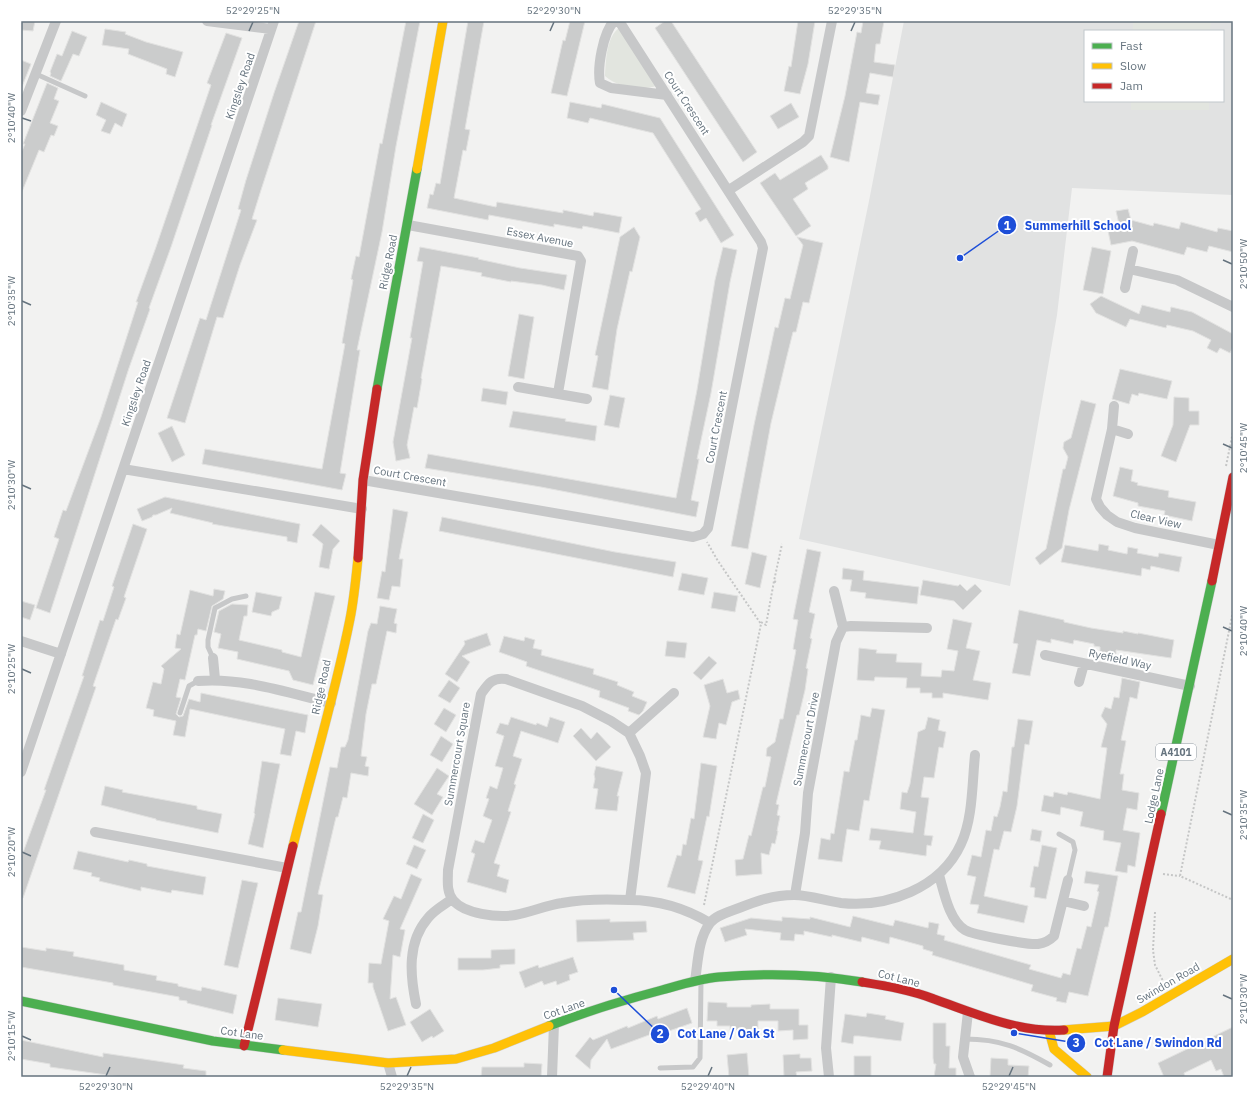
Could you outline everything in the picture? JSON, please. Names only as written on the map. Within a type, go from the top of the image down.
[{"type":"street","points":[[21,111],[56,21]]},
{"type":"street","points":[[207,21],[273,25]]},
{"type":"street","name":"Ridge Road","points":[[244,1046],[314,761],[322,738],[331,703],[350,618],[360,546],[363,480],[370,429],[408,225],[443,21]]},
{"type":"street","points":[[614,21],[610,25],[605,39],[598,72],[600,83],[611,88],[667,95]]},
{"type":"street","name":"Court Crescent","points":[[363,480],[693,537],[703,534],[708,528],[763,248],[761,242],[729,190],[619,21]]},
{"type":"street","points":[[729,190],[803,142],[809,136],[832,21]]},
{"type":"street","name":"Kingsley Road","points":[[21,772],[273,25]]},
{"type":"street","name":"Essex Avenue","points":[[408,225],[578,256],[581,261],[558,394]]},
{"type":"street","points":[[1125,288],[1133,251]]},
{"type":"street","points":[[1129,269],[1177,280],[1233,308]]},
{"type":"street","points":[[518,387],[587,399]]},
{"type":"street","name":"Clear View","points":[[1114,406],[1112,429],[1096,499],[1100,507],[1107,515],[1117,522],[1135,528],[1219,545]]},
{"type":"street","points":[[1112,429],[1128,434]]},
{"type":"street","points":[[123,469],[362,509]]},
{"type":"street","name":"Lodge Lane","points":[[1114,1026],[1190,686],[1233,477]]},
{"type":"street","points":[[834,591],[843,628],[851,626],[927,628]]},
{"type":"street","name":"Summercourt Drive","points":[[795,895],[805,833],[808,793],[836,642],[843,628]]},
{"type":"street","points":[[21,641],[61,654]]},
{"type":"street","name":"Ryefield Way","points":[[1045,655],[1190,686]]},
{"type":"street","points":[[213,658],[215,679]]},
{"type":"street","points":[[1079,682],[1084,664]]},
{"type":"street","name":"Summercourt Square","points":[[452,899],[447,886],[448,870],[481,694],[489,682],[499,678],[506,679],[582,706],[611,721],[629,733]]},
{"type":"street","points":[[198,681],[215,679],[258,686],[331,703]]},
{"type":"street","points":[[630,900],[646,773],[629,733],[674,693]]},
{"type":"street","points":[[698,981],[701,940],[710,923],[717,917],[768,897],[795,895],[841,903],[865,904],[913,891],[939,875],[954,856],[961,844],[968,825],[975,755]]},
{"type":"street","points":[[95,832],[287,868]]},
{"type":"street","points":[[939,875],[952,913],[957,922],[965,930],[980,935],[1037,944],[1048,942],[1054,936],[1068,880]]},
{"type":"street","points":[[416,1004],[411,981],[411,963],[417,934],[430,915],[452,899],[460,906],[476,912],[497,916],[515,915],[563,903],[630,900],[673,906],[690,912],[710,923]]},
{"type":"street","points":[[1063,901],[1084,906]]},
{"type":"street","name":"Swindon Road","points":[[1114,1026],[1142,1012],[1233,959]]},
{"type":"street","name":"Cot Lane","points":[[21,1000],[83,1015],[244,1046],[388,1063],[456,1059],[494,1048],[554,1024],[635,997],[718,977],[831,977],[887,986],[932,998],[968,1012],[1015,1026],[1049,1031],[1114,1026]]},
{"type":"street","points":[[829,1077],[826,1048],[831,977]]},
{"type":"street","points":[[968,1012],[963,1057],[970,1077]]},
{"type":"street","points":[[552,1077],[554,1024]]},
{"type":"street","name":"A4101","points":[[1107,1077],[1114,1026]]},
{"type":"street","points":[[1049,1031],[1054,1049],[1087,1077]]},
{"type":"street","points":[[388,1063],[392,1077]]},
{"type":"lane","points":[[36,74],[85,96]]},
{"type":"lane","points":[[213,658],[208,647],[208,640],[215,608],[232,599],[246,596]]},
{"type":"lane","points":[[180,713],[189,686],[198,681]]},
{"type":"lane","points":[[1059,834],[1074,842],[1075,850],[1068,880]]},
{"type":"lane","points":[[660,1068],[693,1067],[700,1058],[698,981]]},
{"type":"lane","points":[[965,1039],[985,1039],[1003,1042],[1022,1049],[1050,1065]]},
{"type":"path","points":[[703,534],[718,561],[762,624],[704,905]]},
{"type":"path","points":[[760,622],[766,624],[782,544]]},
{"type":"path","points":[[1180,876],[1233,611]]},
{"type":"path","points":[[1163,874],[1180,876],[1233,900]]},
{"type":"shaded area","points":[[904,21],[1233,21],[1233,195],[1072,188],[1057,315],[1010,586],[799,539],[869,201]]},
{"type":"shaded area","points":[[1133,21],[1211,21],[1210,30],[1133,30]]},
{"type":"shaded area","points":[[619,28],[656,86],[643,88],[629,87],[616,83],[605,76],[606,57],[609,44],[611,38]]},
{"type":"shaded area","points":[[1131,102],[1209,102],[1209,110],[1131,110]]},
{"type":"building","points":[[21,21],[35,21],[33,31],[21,30]]},
{"type":"building","points":[[299,21],[316,21],[252,219],[257,220],[240,265],[223,318],[217,317],[185,423],[167,418],[200,318],[206,320],[241,210],[238,209],[246,180]]},
{"type":"building","points":[[406,21],[420,21],[396,146],[382,232],[357,350],[360,350],[340,473],[346,474],[342,490],[202,464],[205,449],[322,469],[345,344],[342,343],[353,280],[351,279],[356,256],[359,257],[380,143],[382,144]]},
{"type":"building","points":[[468,21],[484,21],[465,129],[470,130],[466,151],[463,150],[454,198],[496,207],[497,202],[563,213],[563,210],[593,216],[594,212],[622,217],[619,233],[583,226],[582,229],[554,224],[554,227],[489,215],[488,220],[427,208],[430,194],[433,195],[436,183],[440,184]]},
{"type":"building","points":[[570,21],[585,21],[567,96],[551,93],[563,40],[565,41]]},
{"type":"building","points":[[665,21],[671,21],[757,152],[743,162],[655,28]]},
{"type":"building","points":[[798,21],[815,21],[808,64],[800,94],[784,91],[789,66],[791,67]]},
{"type":"building","points":[[863,21],[884,21],[880,44],[876,44],[874,62],[895,65],[893,77],[870,73],[866,93],[880,95],[878,105],[860,102],[849,162],[830,157],[845,96],[857,32],[861,33]]},
{"type":"building","points":[[105,29],[126,32],[125,34],[146,42],[183,52],[175,77],[166,74],[167,69],[128,54],[129,49],[102,45]]},
{"type":"building","points":[[72,31],[87,37],[79,56],[73,54],[61,81],[50,76],[50,72],[57,54],[62,56]]},
{"type":"building","points":[[226,33],[242,38],[149,308],[150,309],[129,368],[50,613],[36,608],[59,539],[54,537],[63,510],[66,511],[101,417],[138,302],[136,302],[211,85],[207,83]]},
{"type":"building","points":[[21,60],[31,64],[21,89]]},
{"type":"building","points":[[47,83],[58,88],[54,99],[59,101],[50,123],[58,126],[54,136],[51,135],[44,152],[39,150],[21,194],[21,153],[25,144],[23,144]]},
{"type":"building","points":[[101,102],[127,114],[122,127],[115,123],[110,134],[101,131],[106,120],[96,115]]},
{"type":"building","points":[[570,102],[601,108],[602,104],[660,118],[734,235],[721,243],[706,218],[700,222],[695,213],[701,209],[653,133],[590,118],[588,123],[567,118]]},
{"type":"building","points":[[791,103],[799,117],[778,129],[770,116]]},
{"type":"building","points":[[821,155],[828,166],[828,169],[805,183],[808,189],[793,199],[811,226],[796,236],[760,183],[775,173],[780,180]]},
{"type":"building","points":[[1128,209],[1131,220],[1153,226],[1154,223],[1179,229],[1181,222],[1217,232],[1218,228],[1233,231],[1233,252],[1209,246],[1207,252],[1187,247],[1184,255],[1132,241],[1111,245],[1107,226],[1119,224],[1116,211]]},
{"type":"building","points":[[634,227],[640,237],[632,272],[630,271],[617,329],[608,390],[592,387],[598,356],[595,355],[620,237]]},
{"type":"building","points":[[797,237],[823,243],[809,303],[803,302],[796,332],[793,332],[786,360],[771,423],[748,549],[731,546],[754,425],[775,327],[778,328],[785,298],[790,299],[803,245]]},
{"type":"building","points":[[420,247],[479,258],[478,259],[520,268],[567,275],[564,290],[542,285],[511,282],[481,276],[482,273],[441,266],[417,408],[414,407],[407,445],[410,458],[396,461],[393,442],[412,338],[410,338],[423,262],[417,261]]},
{"type":"building","points":[[723,247],[737,250],[711,393],[697,459],[699,459],[691,500],[699,502],[696,517],[541,487],[425,468],[428,454],[676,498],[697,390],[715,280]]},
{"type":"building","points":[[1092,247],[1111,251],[1103,294],[1083,290]]},
{"type":"building","points":[[1101,296],[1139,314],[1142,305],[1170,312],[1171,307],[1192,312],[1233,334],[1233,347],[1230,353],[1220,348],[1217,353],[1207,348],[1211,340],[1193,331],[1167,325],[1166,328],[1130,319],[1126,327],[1096,313],[1090,304]]},
{"type":"building","points":[[519,314],[534,317],[524,379],[508,376]]},
{"type":"building","points":[[1120,369],[1172,381],[1167,399],[1139,393],[1138,396],[1132,394],[1129,404],[1112,399]]},
{"type":"building","points":[[483,388],[508,392],[506,405],[481,401]]},
{"type":"building","points":[[610,395],[625,398],[619,428],[604,425]]},
{"type":"building","points":[[1174,397],[1189,398],[1189,411],[1199,411],[1199,425],[1190,425],[1176,462],[1161,456],[1173,425]]},
{"type":"building","points":[[1081,400],[1096,404],[1069,510],[1062,548],[1040,565],[1035,558],[1046,549],[1063,469],[1065,469],[1068,457],[1063,448],[1064,442],[1071,438]]},
{"type":"building","points":[[513,411],[566,419],[565,421],[597,426],[595,441],[509,427]]},
{"type":"building","points":[[172,426],[185,455],[172,462],[158,433]]},
{"type":"building","points":[[1120,467],[1133,470],[1131,481],[1138,483],[1137,485],[1169,491],[1168,497],[1196,502],[1192,521],[1164,515],[1165,511],[1138,506],[1138,503],[1113,496]]},
{"type":"building","points":[[165,497],[300,524],[297,543],[287,541],[287,537],[212,524],[213,523],[170,513],[172,508],[142,521],[137,509]]},
{"type":"building","points":[[393,509],[408,512],[399,559],[403,559],[400,587],[392,586],[389,600],[377,598],[382,571],[385,572]]},
{"type":"building","points":[[442,517],[615,552],[676,562],[673,577],[439,531]]},
{"type":"building","points":[[133,524],[147,529],[124,597],[126,598],[118,620],[116,619],[93,686],[96,687],[23,898],[21,898],[21,858],[46,790],[44,790],[84,676],[82,676],[100,620],[103,621],[114,587],[112,586]]},
{"type":"building","points":[[321,524],[340,541],[333,549],[329,569],[319,567],[323,544],[312,535]]},
{"type":"building","points":[[1099,544],[1109,546],[1108,550],[1127,554],[1128,547],[1138,549],[1137,553],[1158,557],[1159,553],[1182,557],[1179,572],[1151,566],[1150,570],[1142,568],[1141,576],[1061,562],[1065,545],[1098,551]]},
{"type":"building","points":[[807,549],[821,552],[809,612],[815,614],[806,668],[808,669],[805,690],[799,715],[797,715],[776,804],[779,805],[777,815],[780,816],[778,831],[775,844],[772,843],[769,855],[761,853],[762,874],[736,876],[735,860],[743,859],[749,835],[751,836],[763,787],[765,787],[771,757],[766,756],[767,748],[775,742],[780,719],[783,719],[796,650],[793,649],[798,620],[793,619]]},
{"type":"building","points":[[752,552],[767,556],[760,588],[745,584]]},
{"type":"building","points":[[843,568],[864,571],[863,580],[919,587],[917,604],[865,598],[866,593],[850,591],[852,580],[842,579]]},
{"type":"building","points":[[682,573],[708,578],[704,595],[678,590]]},
{"type":"building","points":[[923,580],[958,586],[960,584],[967,591],[975,584],[982,591],[963,610],[954,601],[920,595]]},
{"type":"building","points":[[214,589],[225,591],[223,599],[212,606],[206,631],[198,629],[197,635],[195,635],[185,680],[180,679],[176,697],[181,698],[176,714],[179,717],[183,716],[189,699],[200,702],[201,693],[308,715],[305,733],[296,731],[291,756],[280,754],[285,729],[190,709],[185,737],[173,735],[176,721],[153,716],[154,710],[146,708],[153,682],[161,684],[164,669],[161,666],[181,649],[175,648],[177,634],[180,635],[190,590],[213,596]]},
{"type":"building","points":[[256,592],[282,597],[279,609],[272,612],[271,616],[252,612]]},
{"type":"building","points":[[315,592],[335,596],[313,685],[293,680],[289,671],[237,659],[238,652],[218,648],[221,634],[214,632],[219,611],[232,604],[248,605],[247,616],[244,616],[239,640],[282,650],[282,652],[301,657]]},
{"type":"building","points":[[714,592],[738,596],[735,612],[711,608]]},
{"type":"building","points":[[21,601],[35,605],[30,620],[21,617]]},
{"type":"building","points":[[380,606],[397,609],[394,623],[397,624],[396,633],[387,631],[376,684],[372,684],[366,714],[361,756],[367,757],[365,766],[369,767],[368,776],[351,773],[347,798],[343,797],[338,817],[336,817],[318,894],[323,895],[318,926],[311,954],[290,949],[298,912],[301,912],[330,767],[337,768],[341,747],[345,747],[348,740],[368,631],[371,623],[377,624]]},
{"type":"building","points":[[1019,610],[1064,620],[1064,622],[1091,628],[1123,633],[1123,631],[1138,633],[1174,640],[1171,658],[1116,650],[1116,654],[1100,652],[1100,647],[1094,646],[1094,644],[1074,640],[1073,644],[1051,639],[1051,643],[1037,640],[1030,676],[1012,673],[1018,644],[1013,643]]},
{"type":"building","points":[[953,619],[972,623],[966,648],[980,651],[973,680],[991,683],[988,700],[943,693],[943,698],[932,698],[932,693],[920,693],[920,688],[906,688],[907,678],[875,677],[874,681],[857,680],[859,648],[877,650],[876,653],[897,654],[896,662],[922,663],[921,676],[941,677],[942,670],[954,671],[958,651],[947,649]]},
{"type":"building","points":[[487,633],[491,645],[462,656],[470,662],[457,682],[445,674],[465,644],[464,641]]},
{"type":"building","points":[[504,636],[524,641],[525,637],[535,640],[533,648],[542,650],[541,655],[594,669],[593,674],[618,682],[617,685],[634,692],[632,696],[647,702],[643,711],[639,715],[628,711],[629,708],[599,697],[600,691],[526,666],[527,662],[499,652]]},
{"type":"building","points":[[667,641],[687,643],[685,658],[665,656]]},
{"type":"building","points":[[709,656],[717,663],[701,680],[693,673]]},
{"type":"building","points":[[1122,678],[1140,682],[1137,699],[1130,697],[1121,740],[1126,741],[1120,774],[1124,774],[1122,790],[1139,793],[1137,810],[1127,808],[1123,830],[1140,833],[1135,867],[1128,865],[1127,873],[1115,871],[1121,843],[1103,840],[1104,831],[1080,826],[1083,812],[1061,807],[1060,815],[1041,811],[1044,795],[1053,797],[1054,792],[1067,795],[1068,792],[1100,799],[1107,748],[1101,747],[1107,724],[1101,716],[1105,707],[1111,709],[1114,697],[1119,698]]},
{"type":"building","points":[[723,679],[727,693],[738,690],[740,699],[732,702],[726,725],[719,723],[716,739],[703,737],[710,706],[704,685]]},
{"type":"building","points":[[449,680],[460,688],[450,703],[438,696]]},
{"type":"building","points":[[444,708],[456,715],[446,732],[434,724]]},
{"type":"building","points":[[872,708],[885,710],[869,801],[864,800],[859,831],[847,829],[842,862],[818,859],[821,838],[830,840],[831,833],[834,834],[844,771],[849,772],[855,740],[857,740],[861,715],[870,717]]},
{"type":"building","points":[[511,717],[547,727],[550,717],[565,722],[558,743],[521,731],[513,756],[522,759],[514,784],[516,785],[508,811],[511,812],[494,863],[500,865],[497,876],[509,880],[506,893],[467,882],[475,854],[471,852],[475,840],[484,843],[492,820],[483,816],[489,799],[486,798],[490,786],[497,789],[503,768],[495,766],[504,736],[496,733],[500,723],[508,725]]},
{"type":"building","points":[[928,717],[940,720],[938,730],[946,732],[943,748],[939,747],[934,778],[924,777],[921,797],[929,798],[924,835],[933,836],[931,846],[927,845],[926,856],[879,849],[881,841],[869,840],[871,828],[913,833],[916,812],[900,809],[902,792],[907,793],[910,784],[918,732],[925,729]]},
{"type":"building","points":[[1018,719],[1033,721],[1029,745],[1025,744],[1017,806],[1011,832],[1004,831],[999,850],[994,849],[984,896],[1028,906],[1024,923],[977,913],[979,905],[970,904],[976,877],[967,875],[972,855],[981,857],[986,830],[991,831],[994,816],[997,817],[1000,807],[1003,791],[1007,792],[1012,747],[1014,747]]},
{"type":"building","points":[[581,728],[591,739],[597,732],[611,747],[596,761],[573,736]]},
{"type":"building","points":[[441,736],[453,744],[442,762],[430,755]]},
{"type":"building","points":[[262,761],[280,764],[263,848],[248,844],[255,814]]},
{"type":"building","points":[[701,763],[717,766],[709,817],[707,816],[698,860],[703,861],[695,894],[667,887],[677,855],[681,856],[683,844],[686,845],[691,818],[694,819]]},
{"type":"building","points":[[596,766],[623,772],[617,796],[619,796],[617,811],[595,809],[598,789],[593,788]]},
{"type":"building","points":[[437,768],[449,776],[437,794],[443,797],[432,815],[414,804]]},
{"type":"building","points":[[105,786],[123,790],[122,792],[197,806],[197,809],[222,814],[218,833],[156,820],[101,805]]},
{"type":"building","points":[[423,814],[434,820],[423,843],[412,838]]},
{"type":"building","points":[[1032,829],[1042,831],[1040,842],[1030,840]]},
{"type":"building","points":[[414,845],[426,850],[417,869],[406,864]]},
{"type":"building","points":[[1042,845],[1057,848],[1046,899],[1034,897],[1035,888],[1030,887],[1034,866],[1038,867]]},
{"type":"building","points":[[78,851],[128,862],[129,860],[147,864],[147,866],[206,877],[203,895],[172,890],[171,893],[141,887],[141,891],[99,881],[100,878],[91,876],[92,873],[73,869]]},
{"type":"building","points":[[1086,871],[1118,876],[1108,927],[1105,927],[1088,996],[1069,992],[1066,1003],[1056,1001],[1057,998],[1031,991],[1033,985],[932,955],[933,952],[923,949],[923,946],[890,937],[889,944],[862,937],[861,942],[832,935],[832,937],[804,931],[804,935],[795,934],[794,941],[780,940],[781,933],[745,929],[747,935],[725,942],[720,928],[751,918],[782,921],[782,917],[810,919],[810,917],[850,927],[853,916],[893,926],[895,920],[928,928],[929,922],[939,924],[937,934],[945,936],[944,940],[1031,965],[1029,969],[1061,978],[1063,973],[1070,975],[1077,948],[1081,949],[1087,926],[1091,927],[1099,892],[1097,891],[1099,885],[1084,883]]},
{"type":"building","points":[[411,874],[422,879],[400,929],[405,930],[400,957],[393,955],[390,999],[396,997],[406,1025],[388,1031],[373,983],[368,983],[369,963],[381,964],[389,921],[383,919],[394,896],[401,899]]},
{"type":"building","points":[[242,880],[258,883],[238,968],[224,965]]},
{"type":"building","points":[[610,919],[610,922],[646,921],[647,932],[633,933],[634,940],[577,942],[576,920]]},
{"type":"building","points":[[21,947],[46,951],[46,948],[74,952],[73,956],[124,965],[124,970],[157,976],[156,980],[178,984],[178,986],[201,991],[202,987],[237,995],[233,1014],[187,1003],[187,1001],[179,1000],[179,997],[113,985],[113,983],[21,967]]},
{"type":"building","points":[[515,949],[515,964],[500,965],[500,968],[483,970],[458,970],[458,958],[491,958],[491,950]]},
{"type":"building","points":[[573,957],[578,972],[569,975],[570,980],[557,985],[556,981],[544,985],[542,981],[525,988],[519,972],[538,965],[539,968]]},
{"type":"building","points":[[278,998],[322,1004],[318,1027],[275,1020]]},
{"type":"building","points":[[708,1002],[727,1003],[727,1007],[751,1007],[751,1005],[770,1004],[770,1009],[799,1009],[799,1025],[808,1025],[808,1039],[793,1040],[793,1030],[778,1031],[778,1021],[758,1021],[758,1029],[748,1030],[730,1030],[730,1026],[717,1026],[717,1021],[707,1021]]},
{"type":"building","points":[[687,1008],[692,1023],[669,1031],[668,1028],[611,1049],[607,1039],[591,1060],[590,1069],[575,1056],[590,1037],[593,1040],[627,1026],[628,1028],[657,1016],[658,1019]]},
{"type":"building","points":[[430,1009],[444,1031],[433,1038],[432,1036],[422,1042],[410,1022]]},
{"type":"building","points":[[867,1013],[886,1016],[885,1019],[904,1023],[901,1041],[854,1036],[853,1044],[841,1042],[845,1014],[866,1017]]},
{"type":"building","points":[[933,1023],[946,1023],[946,1046],[950,1046],[949,1068],[956,1068],[956,1077],[934,1077],[936,1064],[934,1064],[933,1058]]},
{"type":"building","points":[[1233,1027],[1233,1077],[1224,1077],[1221,1069],[1216,1071],[1211,1060],[1184,1073],[1185,1077],[1164,1077],[1158,1063]]},
{"type":"building","points":[[21,1040],[103,1057],[103,1053],[184,1065],[183,1068],[206,1071],[206,1077],[121,1077],[50,1067],[50,1064],[21,1059]]},
{"type":"building","points":[[747,1053],[749,1077],[729,1077],[727,1055]]},
{"type":"building","points":[[800,1054],[800,1058],[811,1058],[812,1071],[796,1072],[797,1077],[784,1077],[783,1055]]},
{"type":"building","points":[[854,1056],[871,1056],[871,1077],[854,1077]]},
{"type":"building","points":[[991,1058],[1008,1059],[1008,1065],[1029,1066],[1028,1077],[990,1077]]},
{"type":"building","points":[[524,1063],[542,1064],[541,1077],[481,1077],[482,1067],[524,1067]]},
{"type":"traffic: fast","points":[[377,389],[417,169]]},
{"type":"traffic: fast","points":[[1161,814],[1212,581]]},
{"type":"traffic: fast","points":[[549,1026],[619,1002],[683,984],[712,978],[755,975],[790,975],[826,977],[862,982]]},
{"type":"traffic: fast","points":[[21,1001],[213,1041],[283,1050]]},
{"type":"traffic: slow","points":[[417,169],[443,21]]},
{"type":"traffic: slow","points":[[293,846],[344,647],[353,604],[358,558]]},
{"type":"traffic: slow","points":[[1064,1030],[1114,1026],[1142,1012],[1233,959]]},
{"type":"traffic: slow","points":[[283,1050],[388,1063],[456,1059],[494,1048],[549,1026]]},
{"type":"traffic: slow","points":[[1049,1031],[1054,1049],[1087,1077]]},
{"type":"traffic: jam","points":[[358,558],[363,480],[377,389]]},
{"type":"traffic: jam","points":[[1212,581],[1233,477]]},
{"type":"traffic: jam","points":[[1107,1077],[1114,1026],[1161,814]]},
{"type":"traffic: jam","points":[[244,1046],[293,846]]},
{"type":"traffic: jam","points":[[862,982],[916,993],[982,1016],[1030,1029],[1064,1030]]},
{"type":"place","name":"Summerhill School","points":[[960,258]]},
{"type":"place","name":"Cot Lane / Oak St","points":[[614,990]]},
{"type":"place","name":"Cot Lane / Swindon Rd","points":[[1014,1033]]}]
